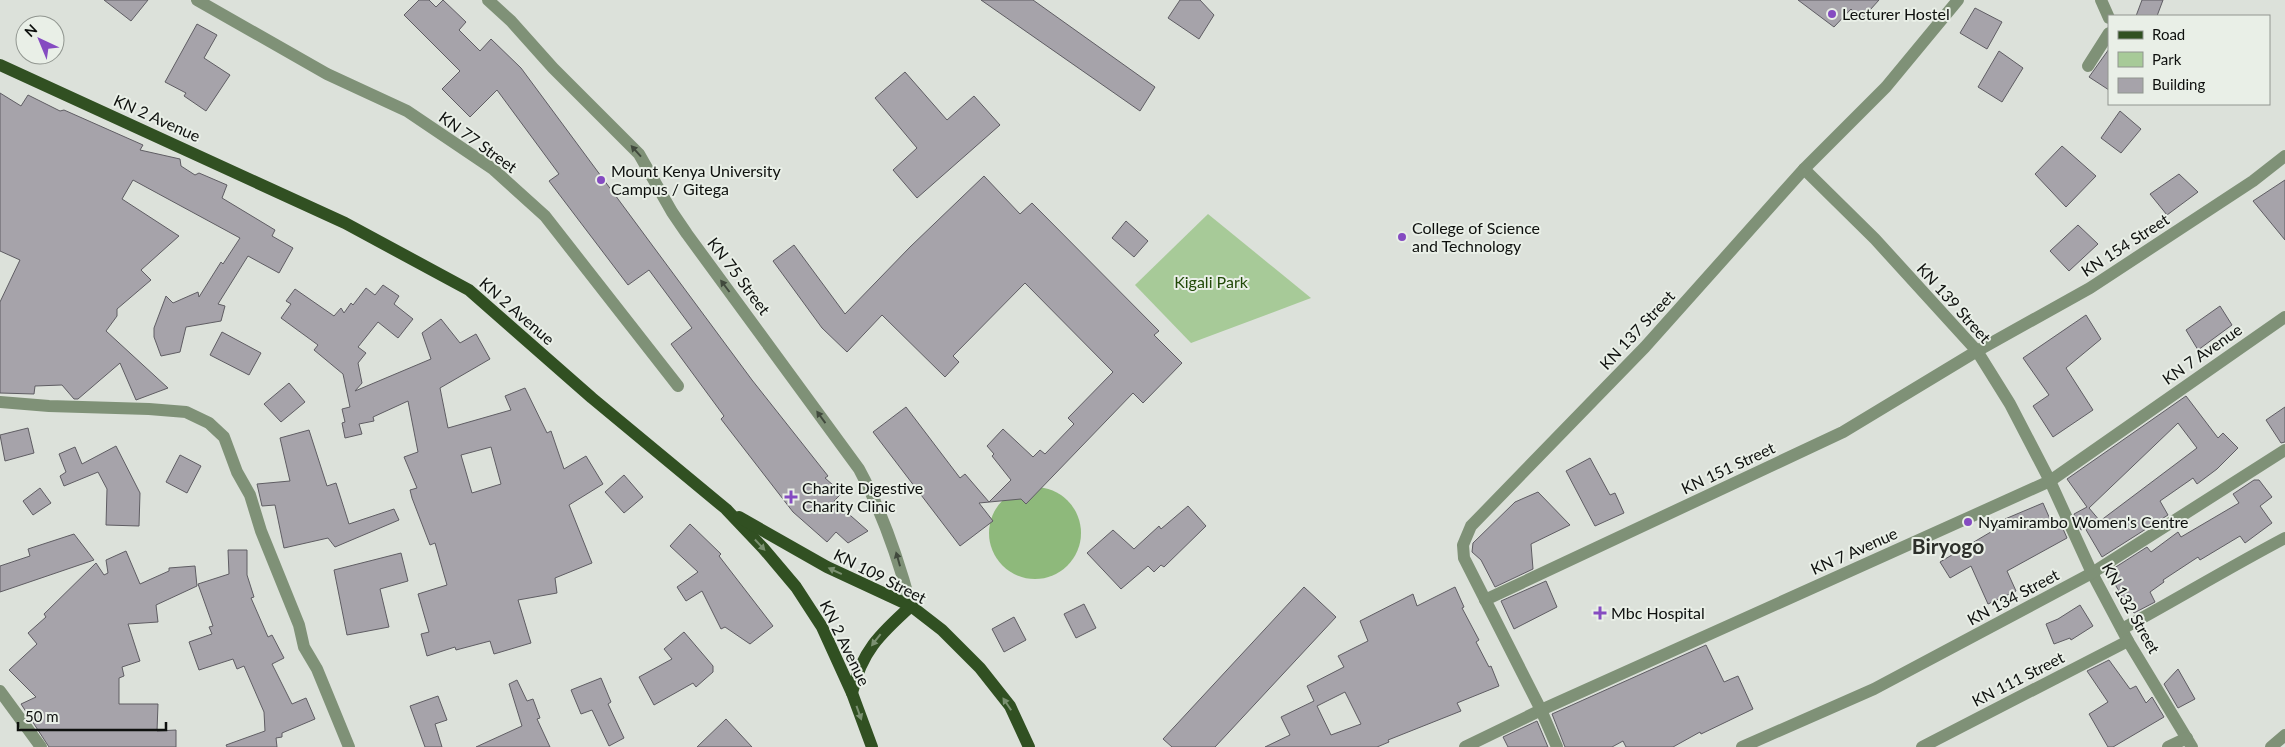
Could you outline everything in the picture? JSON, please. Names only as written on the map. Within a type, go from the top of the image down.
[{"type":"main road","name":"KN 2 Avenue","points":[[0,66],[345,223],[469,290],[592,398],[726,509],[796,587],[822,627],[852,694],[872,747]]},
{"type":"main road","name":"KN 109 Street","points":[[726,509],[826,567],[911,606],[942,630],[980,668],[1010,706],[1028,747]]},
{"type":"main road","points":[[852,694],[856,676],[866,653],[882,632],[911,606]]},
{"type":"street","name":"KN 77 Street","points":[[198,0],[328,74],[407,111],[493,169],[545,216],[678,386]]},
{"type":"street","name":"KN 75 Street","points":[[488,0],[511,21],[553,68],[640,154],[672,212],[687,234],[859,469],[876,501],[892,541],[911,606]]},
{"type":"street","name":"KN 137 Street","points":[[1557,747],[1541,710],[1464,558],[1464,545],[1472,526],[1645,347],[1804,168],[1886,87],[1958,0]]},
{"type":"street","points":[[2101,0],[2108,16]]},
{"type":"street","points":[[2088,66],[2108,35]]},
{"type":"street","name":"KN 154 Street","points":[[1977,351],[2090,288],[2204,214],[2285,156]]},
{"type":"street","name":"KN 139 Street","points":[[1804,168],[1875,239],[1977,351],[2010,404],[2050,481]]},
{"type":"street","name":"KN 7 Avenue","points":[[1465,747],[1541,710],[2050,481],[2285,317]]},
{"type":"street","name":"KN 151 Street","points":[[1485,600],[1843,432],[1977,351]]},
{"type":"street","points":[[0,402],[186,412],[209,422],[224,437],[237,472],[250,495],[299,625],[304,647],[317,668],[349,747]]},
{"type":"street","name":"KN 134 Street","points":[[1742,747],[1874,689],[2092,574],[2285,450]]},
{"type":"street","name":"KN 132 Street","points":[[2050,481],[2092,574],[2128,641],[2189,743]]},
{"type":"street","points":[[2122,628],[2174,601],[2226,568],[2285,538]]},
{"type":"street","name":"KN 111 Street","points":[[1922,747],[2128,641]]},
{"type":"street","points":[[0,691],[41,747]]},
{"type":"street","points":[[2271,747],[2285,735]]},
{"type":"street","points":[[2168,747],[2189,743]]},
{"type":"green space","name":"Kigali Park","points":[[1208,214],[1311,298],[1191,343],[1135,285]]},
{"type":"green space","points":[[1026,487],[1044,487],[1061,494],[1074,507],[1081,524],[1081,542],[1074,559],[1061,572],[1044,579],[1026,579],[1009,572],[996,559],[989,542],[989,524],[996,507],[1009,494]]},
{"type":"building","points":[[104,0],[148,0],[131,21]]},
{"type":"building","points":[[419,0],[429,0],[436,7],[443,0],[466,22],[459,30],[480,51],[491,39],[521,68],[752,380],[828,476],[825,478],[842,493],[834,501],[868,531],[848,543],[836,532],[827,542],[793,512],[721,419],[724,416],[671,344],[692,328],[649,270],[628,285],[549,181],[559,174],[497,90],[470,117],[442,89],[460,71],[404,15]]},
{"type":"building","points":[[981,0],[1033,0],[1155,87],[1140,111]]},
{"type":"building","points":[[1180,0],[1200,0],[1214,15],[1199,39],[1168,18]]},
{"type":"building","name":"Lecturer Hostel","points":[[1798,0],[1879,0],[1861,20],[1851,9],[1834,27]]},
{"type":"building","points":[[2142,0],[2163,0],[2157,15],[2136,15]]},
{"type":"building","points":[[1975,8],[2002,22],[1987,49],[1960,33]]},
{"type":"building","points":[[197,24],[217,35],[204,58],[230,75],[206,111],[184,96],[186,93],[165,82]]},
{"type":"building","points":[[2108,50],[2108,89],[2089,77]]},
{"type":"building","points":[[1999,51],[2023,68],[2002,102],[1978,87]]},
{"type":"building","points":[[905,72],[947,120],[974,96],[1000,125],[917,198],[893,170],[917,148],[875,98]]},
{"type":"building","points":[[0,93],[21,106],[28,95],[60,111],[64,110],[143,145],[140,150],[180,159],[181,166],[195,175],[199,173],[227,185],[222,198],[275,230],[272,236],[293,248],[279,273],[248,256],[218,304],[225,306],[221,321],[186,327],[180,352],[161,356],[154,337],[154,328],[166,296],[173,303],[198,292],[199,297],[221,262],[223,264],[240,238],[133,180],[122,199],[179,236],[141,270],[151,280],[117,309],[117,316],[106,331],[168,388],[136,400],[120,363],[78,399],[74,399],[62,385],[35,386],[34,394],[0,393],[0,302],[20,260],[0,251]]},
{"type":"building","points":[[2120,111],[2141,129],[2121,153],[2101,138]]},
{"type":"building","points":[[2062,146],[2096,176],[2066,207],[2035,174]]},
{"type":"building","points":[[2179,174],[2198,192],[2167,215],[2150,194]]},
{"type":"building","points":[[984,176],[1020,214],[1032,203],[1159,331],[1154,335],[1182,363],[1143,403],[1133,393],[1026,504],[1021,499],[979,503],[993,521],[960,546],[873,432],[906,407],[960,478],[965,474],[989,502],[1011,480],[992,456],[994,454],[987,446],[1003,429],[1033,457],[1040,450],[1045,454],[1074,424],[1068,418],[1113,372],[1025,283],[953,356],[959,362],[945,377],[882,315],[847,352],[822,328],[773,261],[794,245],[845,314],[910,247]]},
{"type":"building","points":[[2285,180],[2285,240],[2253,201]]},
{"type":"building","points":[[1126,221],[1148,241],[1134,257],[1112,238]]},
{"type":"building","points":[[2078,225],[2098,244],[2069,271],[2050,251]]},
{"type":"building","points":[[383,285],[399,296],[394,304],[413,319],[398,338],[378,322],[358,347],[366,353],[358,363],[362,383],[355,391],[431,359],[422,333],[441,319],[460,343],[476,334],[490,359],[440,388],[448,428],[511,410],[505,396],[525,388],[547,433],[551,431],[564,469],[586,456],[603,484],[569,505],[592,563],[555,578],[557,593],[518,600],[531,643],[494,654],[490,641],[456,650],[455,647],[427,656],[421,634],[429,632],[418,594],[447,585],[435,543],[430,545],[410,490],[417,488],[404,457],[418,452],[408,401],[373,417],[374,421],[359,424],[362,434],[345,438],[342,423],[345,422],[342,409],[350,407],[343,374],[314,350],[318,345],[281,318],[291,304],[286,301],[295,289],[334,316],[341,308],[344,313],[366,288],[375,295]],"holes":[[[491,447],[501,484],[472,493],[461,455]]]},
{"type":"building","points":[[2220,306],[2232,325],[2198,350],[2186,330]]},
{"type":"building","points":[[2086,315],[2101,339],[2066,368],[2093,410],[2053,437],[2033,406],[2049,395],[2023,358]]},
{"type":"building","points":[[222,332],[261,353],[249,375],[210,355]]},
{"type":"building","points":[[289,383],[305,402],[281,422],[264,404]]},
{"type":"building","points":[[2186,396],[2218,438],[2223,433],[2238,448],[2217,469],[2197,484],[2193,478],[2160,501],[2168,515],[2102,557],[2085,528],[2081,530],[2074,514],[2087,507],[2067,479]],"holes":[[[2178,423],[2197,448],[2100,521],[2089,508]]]},
{"type":"building","points":[[2285,407],[2285,442],[2281,443],[2266,420]]},
{"type":"building","points":[[28,428],[34,453],[5,461],[0,435]]},
{"type":"building","points":[[309,430],[327,486],[336,483],[349,524],[394,509],[399,520],[335,547],[328,538],[284,548],[275,505],[262,506],[257,484],[290,481],[280,438]]},
{"type":"building","points":[[116,446],[140,493],[139,526],[106,525],[107,489],[98,472],[64,486],[60,476],[66,472],[59,454],[75,447],[82,464]]},
{"type":"building","points":[[180,455],[201,466],[187,493],[166,482]]},
{"type":"building","points":[[1590,458],[1610,495],[1615,493],[1624,513],[1595,526],[1566,471]]},
{"type":"building","points":[[624,475],[643,497],[624,513],[605,492]]},
{"type":"building","points":[[2254,480],[2259,480],[2272,497],[2260,506],[2272,523],[2245,543],[2240,536],[2200,560],[2198,557],[2163,580],[2164,582],[2150,592],[2155,602],[2134,613],[2127,598],[2124,600],[2108,572],[2147,547],[2151,552],[2178,532],[2181,537],[2239,503],[2233,494]]},
{"type":"building","points":[[40,488],[51,503],[33,515],[23,501]]},
{"type":"building","points":[[1538,492],[1570,525],[1531,544],[1533,569],[1495,587],[1481,560],[1472,552],[1473,543],[1515,502]]},
{"type":"building","points":[[2043,503],[2053,526],[2060,522],[2067,538],[2007,571],[2016,591],[1988,604],[1971,566],[1950,578],[1940,562],[2006,523],[2005,519]]},
{"type":"building","points":[[1188,506],[1206,526],[1164,567],[1161,565],[1154,572],[1148,566],[1121,589],[1087,553],[1113,530],[1134,549],[1159,526],[1161,529]]},
{"type":"building","points":[[690,524],[721,554],[719,556],[773,626],[750,644],[725,627],[721,629],[702,591],[686,601],[677,587],[698,572],[670,546]]},
{"type":"building","points":[[74,534],[94,560],[0,592],[0,566],[30,556],[28,549]]},
{"type":"building","points":[[228,550],[247,550],[247,575],[254,597],[251,598],[268,637],[272,635],[284,658],[272,664],[292,704],[306,698],[315,719],[282,733],[282,737],[276,738],[277,747],[227,747],[226,745],[265,731],[264,712],[244,666],[237,669],[233,659],[199,670],[189,642],[212,634],[209,627],[213,626],[198,584],[229,574]]},
{"type":"building","points":[[126,551],[140,584],[169,571],[169,568],[195,566],[197,586],[156,605],[158,622],[128,624],[140,661],[122,667],[124,676],[119,678],[119,704],[158,704],[157,731],[176,730],[176,747],[49,747],[21,704],[36,697],[9,670],[37,644],[28,633],[46,617],[44,614],[96,563],[104,575],[108,573],[106,560]]},
{"type":"building","points":[[401,553],[408,581],[380,589],[389,627],[347,635],[334,570]]},
{"type":"building","points":[[1546,581],[1557,607],[1514,629],[1501,601]]},
{"type":"building","points":[[1304,587],[1336,617],[1215,747],[1172,747],[1163,739]]},
{"type":"building","points":[[1455,587],[1464,607],[1462,608],[1479,640],[1476,642],[1489,667],[1491,666],[1499,686],[1457,703],[1461,711],[1388,740],[1389,742],[1377,747],[1265,747],[1290,735],[1281,717],[1314,701],[1307,686],[1344,667],[1338,656],[1368,641],[1360,621],[1413,594],[1417,606]],"holes":[[[1345,692],[1361,724],[1331,735],[1317,706]]]},
{"type":"building","points":[[1084,604],[1096,628],[1076,638],[1064,614]]},
{"type":"building","points":[[2080,605],[2093,626],[2071,640],[2070,638],[2054,644],[2046,624]]},
{"type":"building","points":[[1014,617],[1026,640],[1004,652],[992,629]]},
{"type":"building","points":[[684,632],[713,666],[713,672],[696,687],[693,683],[654,705],[639,677],[672,659],[664,649]]},
{"type":"building","points":[[1706,645],[1724,682],[1738,676],[1753,709],[1701,734],[1700,732],[1673,747],[1626,747],[1623,741],[1612,747],[1565,747],[1552,714]]},
{"type":"building","points":[[2109,660],[2130,689],[2136,686],[2146,703],[2152,697],[2164,717],[2113,747],[2108,747],[2089,714],[2108,702],[2087,671]]},
{"type":"building","points":[[2178,669],[2195,699],[2178,708],[2164,684]]},
{"type":"building","points":[[601,678],[611,702],[608,704],[624,738],[609,746],[592,710],[581,714],[571,690]]},
{"type":"building","points":[[517,680],[527,701],[533,699],[540,718],[537,719],[550,747],[476,747],[522,726],[509,684]]},
{"type":"building","points":[[438,696],[447,720],[435,724],[442,747],[425,747],[410,706]]},
{"type":"building","points":[[726,719],[752,747],[697,747]]},
{"type":"building","points":[[1537,721],[1548,747],[1508,747],[1503,737]]},
{"type":"place","name":"Lecturer Hostel","points":[[1832,14]]},
{"type":"place","name":"Mount Kenya University Campus / Gitega","points":[[601,180]]},
{"type":"place","name":"College of Science and Technology","points":[[1402,237]]},
{"type":"place","name":"Charite Digestive Charity Clinic","points":[[791,497]]},
{"type":"place","name":"Nyamirambo Women's Centre","points":[[1968,522]]},
{"type":"place","name":"Mbc Hospital","points":[[1600,613]]},
{"type":"district","name":"Biryogo","points":[[1948,547]]}]
